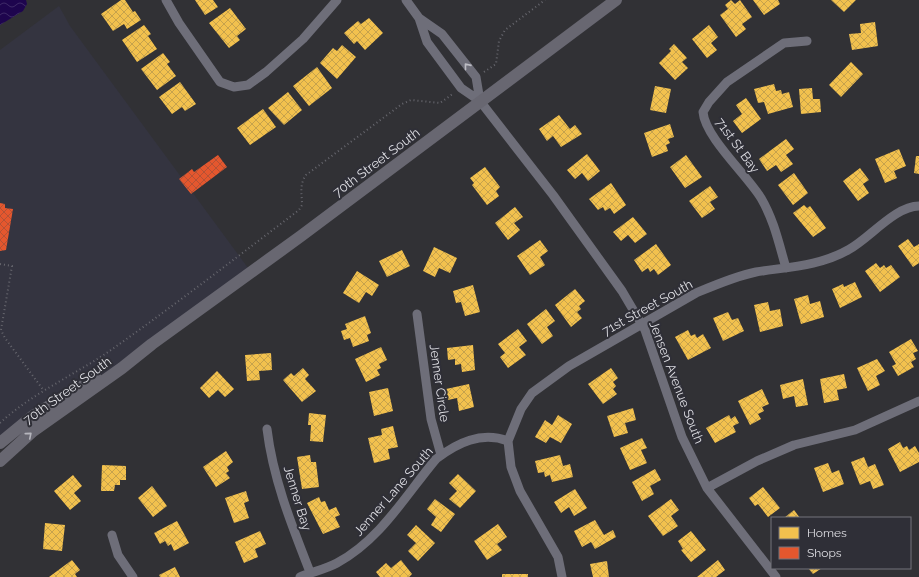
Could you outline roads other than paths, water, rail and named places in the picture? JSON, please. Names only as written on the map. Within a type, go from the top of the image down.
[{"type":"main road","name":"70th Street South","points":[[0,461],[32,432],[122,368],[152,344],[616,0]]},
{"type":"main road","name":"70th Street South","points":[[0,443],[33,416],[152,344]]},
{"type":"street","points":[[166,0],[179,23],[220,82],[234,86],[248,85],[266,72],[303,39],[337,0]]},
{"type":"street","name":"Jensen Avenue South","points":[[406,0],[419,18],[427,42],[461,88],[480,101],[553,195],[622,292],[642,325],[682,437],[707,488],[776,577]]},
{"type":"street","name":"Jensen Avenue South","points":[[419,18],[442,34],[476,77],[480,101]]},
{"type":"street","name":"71st St Bay","points":[[786,268],[772,221],[761,198],[706,126],[703,112],[709,102],[727,82],[784,43],[807,41]]},
{"type":"street","name":"71st Street South","points":[[508,440],[521,409],[532,393],[568,366],[696,294],[719,284],[755,273],[820,262],[848,250],[902,210],[919,206]]},
{"type":"street","name":"Jenner Circle","points":[[417,314],[431,419],[441,455]]},
{"type":"street","points":[[707,488],[757,461],[794,445],[855,430],[919,401]]},
{"type":"street","name":"Jenner Bay","points":[[267,429],[269,445],[288,518],[310,572]]},
{"type":"street","name":"Jenner Lane South","points":[[300,577],[310,572],[336,564],[363,546],[380,530],[406,495],[441,455],[472,438],[497,436],[508,440]]},
{"type":"street","points":[[508,440],[511,467],[520,491],[558,557],[562,577]]},
{"type":"street","points":[[112,535],[118,555],[133,577]]},
{"type":"water","points":[[0,0],[26,0],[27,4],[23,11],[0,25]]}]
